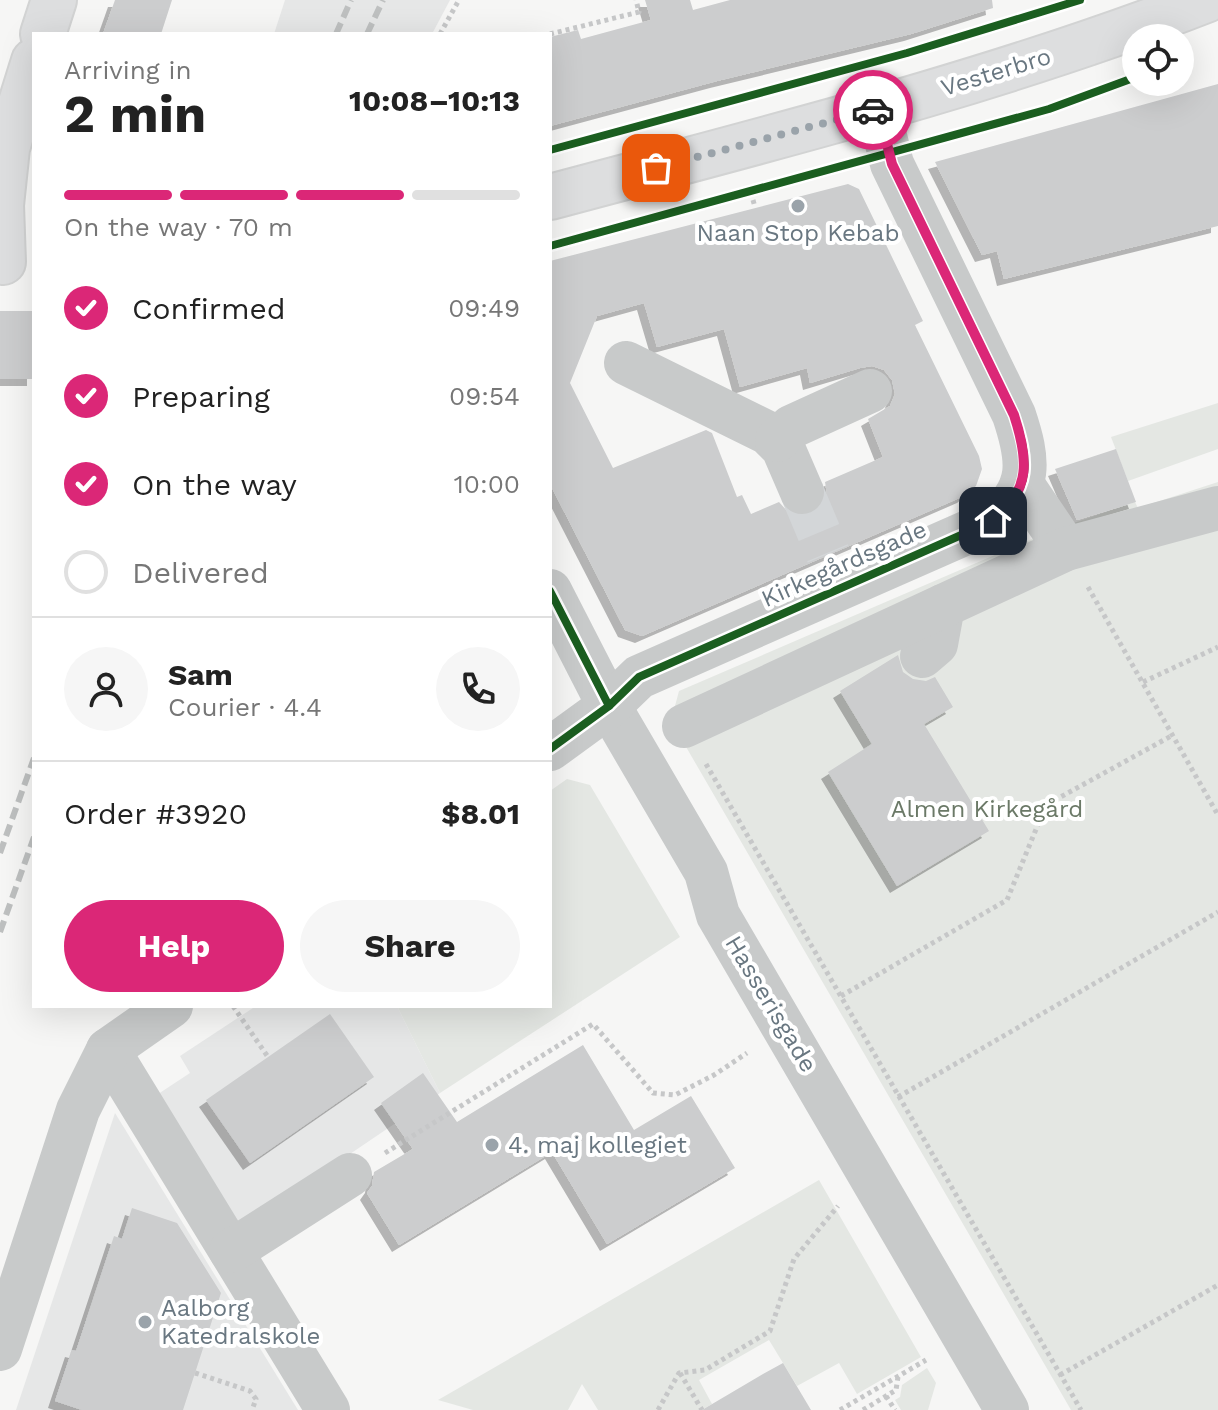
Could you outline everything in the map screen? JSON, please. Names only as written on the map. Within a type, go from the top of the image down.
[{"type":"main road","points":[[44,32],[54,0]]},
{"type":"main road","name":"Vesterbro","points":[[552,196],[878,108],[1140,12],[1206,0]]},
{"type":"main road","points":[[12,262],[0,205],[7,148],[32,67]]},
{"type":"main road","points":[[0,205],[32,208]]},
{"type":"street","points":[[878,108],[892,164],[1014,415],[1025,449],[1022,484],[1066,549]]},
{"type":"street","points":[[626,363],[768,433],[783,448],[802,492]]},
{"type":"street","points":[[777,440],[791,427],[870,391]]},
{"type":"street","name":"Kirkegårdsgade","points":[[552,748],[609,706],[639,677],[835,570],[993,521],[1009,508],[1022,484]]},
{"type":"street","points":[[684,726],[1066,549],[1218,508]]},
{"type":"street","name":"Hasserisgade","points":[[552,595],[609,706],[706,872],[718,915],[1007,1410]]},
{"type":"street","points":[[922,656],[936,644],[943,606]]},
{"type":"street","points":[[0,1349],[78,1110],[108,1050],[168,1008]]},
{"type":"street","points":[[108,1050],[328,1410]]},
{"type":"street","points":[[231,1251],[350,1175]]},
{"type":"path","points":[[441,32],[459,0]]},
{"type":"path","points":[[552,34],[639,12],[636,0]]},
{"type":"path","points":[[742,193],[757,189]]},
{"type":"path","points":[[1066,549],[1218,815]]},
{"type":"path","points":[[1143,682],[1218,647]]},
{"type":"path","points":[[684,726],[1081,1410]]},
{"type":"path","points":[[841,997],[1007,900],[1046,805],[1173,735]]},
{"type":"path","points":[[898,1097],[1218,912]]},
{"type":"path","points":[[234,1008],[268,1057]]},
{"type":"path","points":[[350,1175],[593,1024],[653,1093],[675,1095],[714,1075],[785,1028]]},
{"type":"path","points":[[679,1373],[705,1370],[770,1331],[794,1259],[835,1209],[872,1177]]},
{"type":"path","points":[[1060,1375],[1218,1285]]},
{"type":"path","points":[[195,1373],[250,1391],[256,1399],[252,1410]]},
{"type":"path","points":[[679,1373],[702,1410]]},
{"type":"path","points":[[658,1410],[679,1373]]},
{"type":"path","points":[[840,1410],[898,1376],[896,1390],[863,1410]]},
{"type":"path","points":[[886,1396],[895,1410]]},
{"type":"shaded area","points":[[285,0],[450,0],[433,32],[275,32]]},
{"type":"shaded area","points":[[253,1008],[398,1008],[440,1093],[242,1227],[149,1100],[190,1073],[180,1056]]},
{"type":"shaded area","name":"Aalborg Katedralskole","points":[[115,1113],[298,1410],[16,1410]]},
{"type":"green space","points":[[1218,403],[1218,449],[1128,481],[1111,437]]},
{"type":"green space","name":"Almen Kirkegård","points":[[1218,482],[1218,1410],[1071,1410],[671,721],[679,691],[1053,530],[1135,502],[1138,508]]},
{"type":"green space","points":[[567,779],[590,785],[680,937],[440,1093],[398,1008],[552,1008],[552,790]]},
{"type":"green space","points":[[819,1180],[921,1357],[857,1394],[839,1363],[797,1386],[769,1340],[699,1380],[712,1404],[702,1410],[598,1410],[582,1384],[568,1410],[473,1410],[438,1400]]},
{"type":"green space","points":[[927,1368],[936,1383],[928,1410],[901,1410],[895,1400],[900,1397],[902,1385]]},
{"type":"building","points":[[115,0],[172,0],[162,32],[104,32]]},
{"type":"building","points":[[645,0],[690,0],[693,10],[730,0],[992,0],[993,8],[911,34],[552,125],[552,36],[578,30],[581,39],[651,20]]},
{"type":"building","points":[[1218,84],[1218,226],[1004,279],[997,251],[982,255],[935,162],[1174,96],[1194,96],[1194,91]]},
{"type":"building","points":[[848,184],[859,189],[923,321],[915,325],[979,456],[982,469],[976,486],[964,496],[642,636],[625,630],[552,488],[552,260]],"holes":[[[644,303],[657,347],[724,329],[740,387],[807,368],[810,383],[872,366],[884,370],[892,380],[895,394],[890,406],[868,419],[883,457],[825,482],[827,494],[822,506],[813,515],[800,517],[788,512],[779,502],[751,514],[742,495],[737,497],[712,433],[706,430],[613,468],[570,383],[597,316]]]},
{"type":"building","points":[[0,311],[32,311],[32,379],[0,379]]},
{"type":"building","points":[[1116,449],[1136,502],[1077,520],[1055,469]]},
{"type":"building","points":[[898,655],[903,672],[913,679],[926,681],[935,677],[953,707],[924,724],[989,831],[897,886],[828,772],[872,744],[840,691]]},
{"type":"building","points":[[330,1014],[374,1077],[250,1163],[206,1100]]},
{"type":"building","name":"4. maj kollegiet","points":[[583,1045],[634,1130],[691,1096],[735,1168],[607,1244],[552,1152],[399,1245],[367,1193],[372,1186],[374,1172],[413,1149],[381,1103],[423,1073],[457,1122]]},
{"type":"building","points":[[132,1208],[177,1223],[221,1293],[183,1410],[82,1410],[55,1401],[72,1350],[76,1351],[114,1236],[122,1239]]},
{"type":"building","points":[[783,1363],[811,1410],[702,1410],[763,1374]]},
{"type":"tunnel","points":[[802,492],[828,554]]},
{"type":"railway","points":[[337,32],[351,0]]},
{"type":"railway","points":[[368,32],[383,0]]},
{"type":"railway","points":[[0,853],[32,764]]},
{"type":"railway","points":[[0,932],[32,843]]},
{"type":"cycle path","points":[[552,149],[907,53],[1080,0]]},
{"type":"cycle path","points":[[552,245],[1049,109],[1122,82]]},
{"type":"cycle path","points":[[552,748],[609,706],[639,677],[993,521],[1015,497],[1024,473],[1024,460],[1014,415],[892,164],[878,108]]},
{"type":"cycle path","points":[[552,595],[609,706]]},
{"type":"way so far","points":[[656,168],[873,110]]},
{"type":"place","name":"Naan Stop Kebab","points":[[798,206]]},
{"type":"place","name":"4. maj kollegiet","points":[[492,1145]]},
{"type":"place","name":"Aalborg Katedralskole","points":[[145,1322]]},
{"type":"route","points":[[873,110],[878,108],[892,164],[1014,415],[1025,449],[1022,484],[1009,508],[993,521]]}]
